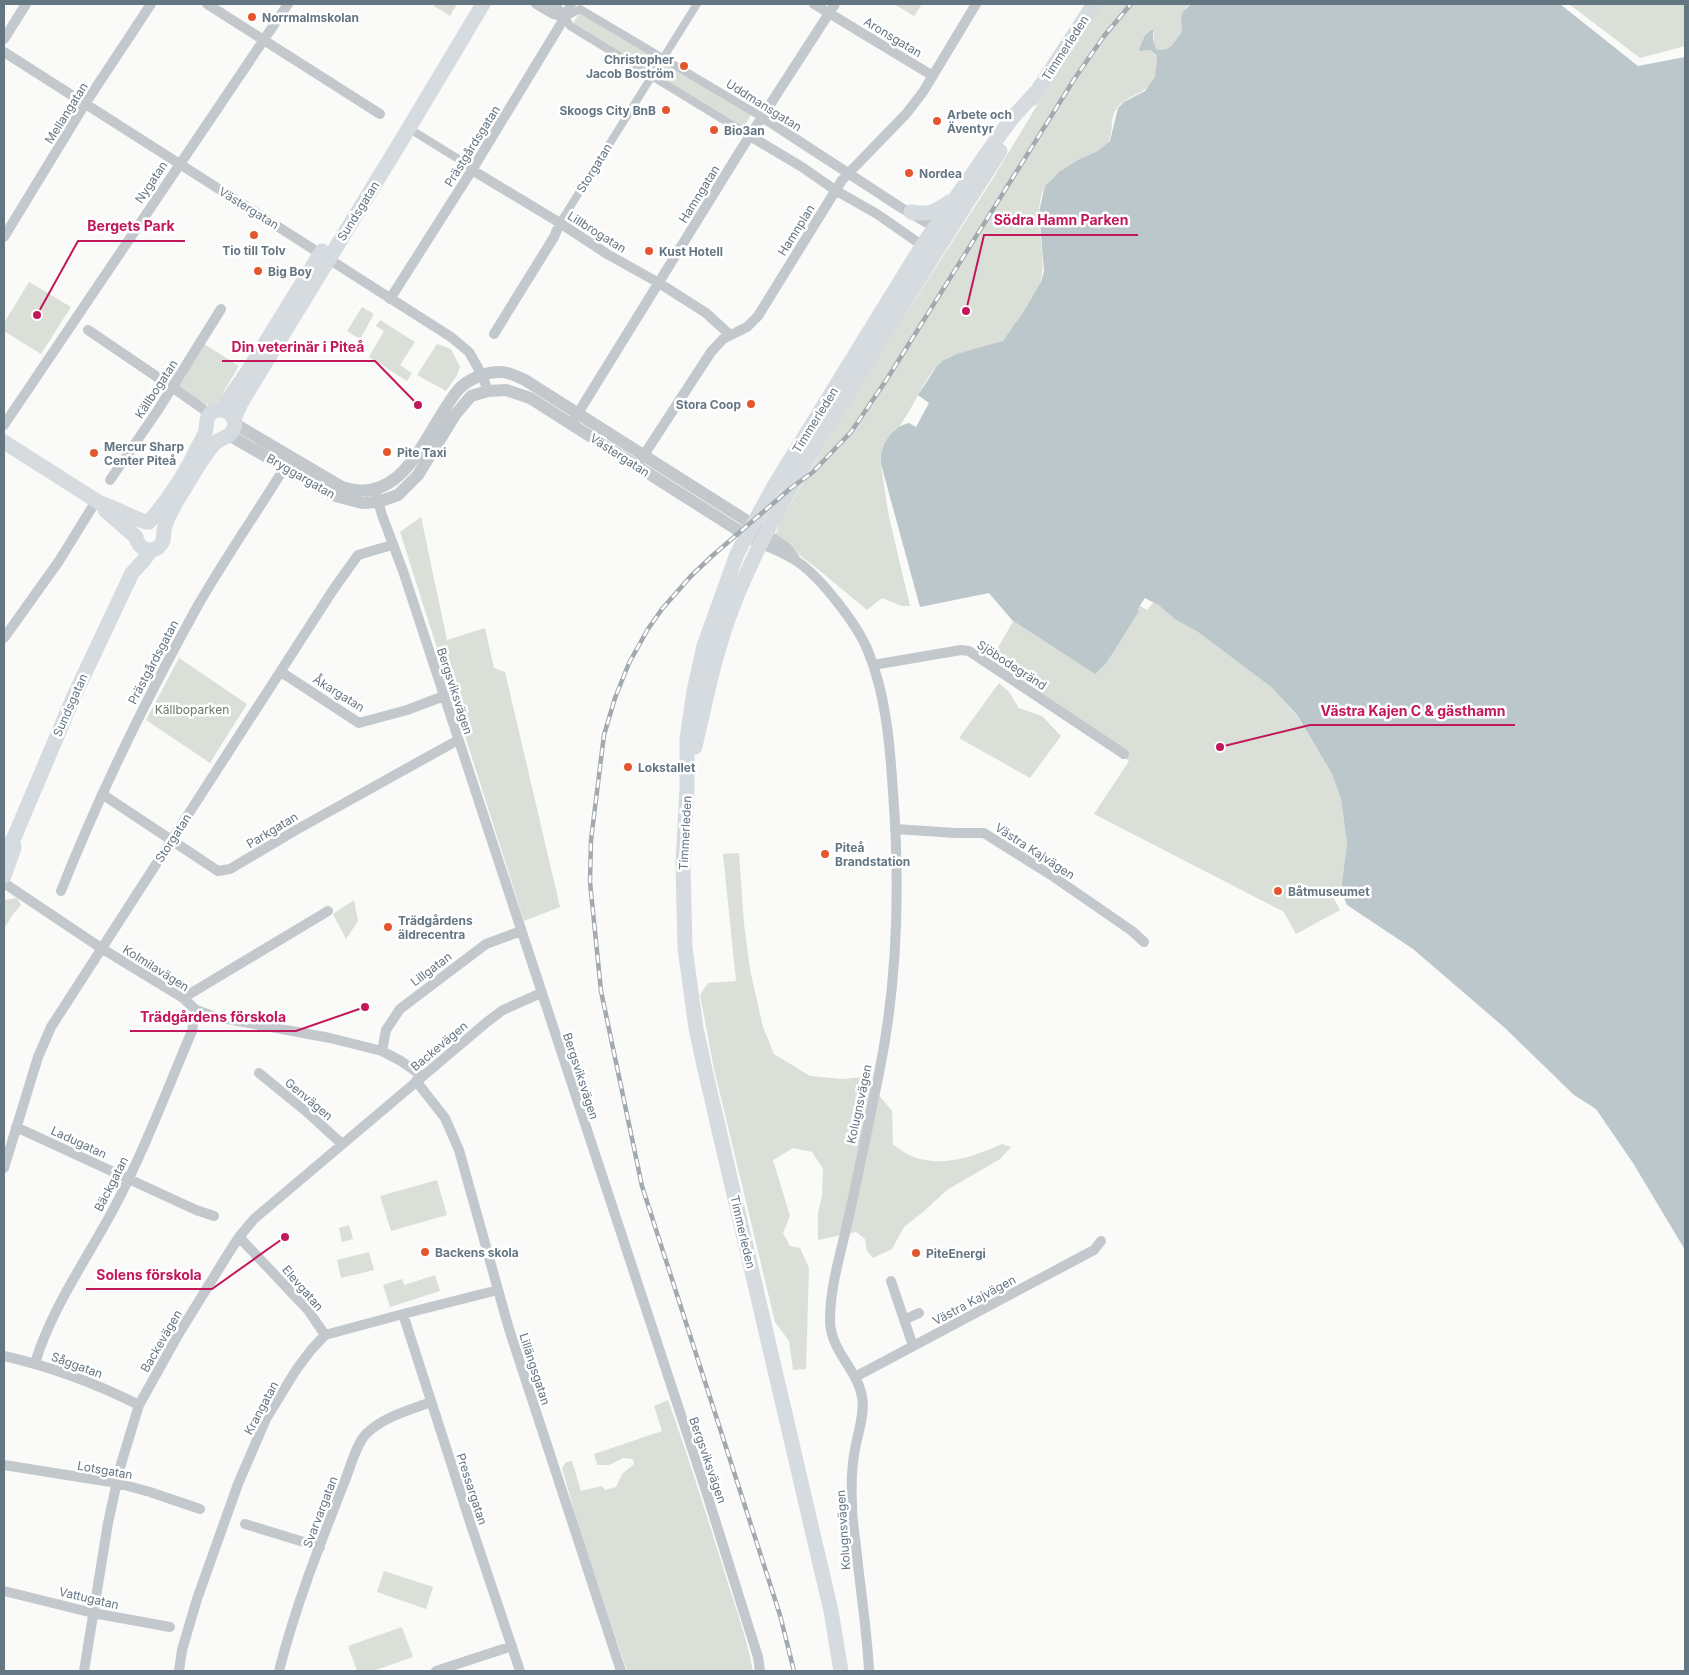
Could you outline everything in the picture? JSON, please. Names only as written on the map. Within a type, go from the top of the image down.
[{"type":"main road","name":"Sundsgatan","points":[[4,876],[14,848],[8,846],[74,696],[132,573],[151,550],[158,548],[163,542],[164,531],[173,508],[183,490],[210,448],[230,429],[241,403],[308,296],[325,256],[472,4]]},
{"type":"main road","name":"Sundsgatan","points":[[132,573],[132,557],[140,526],[147,522],[166,501],[195,453],[212,417],[248,371],[410,128],[483,4]]},
{"type":"main road","name":"Timmerleden","points":[[841,1671],[828,1602],[696,1028],[685,938],[683,863],[687,788],[687,739],[694,691],[704,646],[728,576],[749,530],[796,449],[928,250],[1011,134],[1036,92],[1094,4]]},
{"type":"main road","name":"Timmerleden","points":[[941,231],[957,197],[1010,122],[1036,92]]},
{"type":"main road","points":[[911,212],[928,214],[937,211],[957,197]]},
{"type":"main road","name":"Timmerleden","points":[[687,788],[704,702],[734,602],[763,538],[928,250]]},
{"type":"main road","points":[[227,412],[230,429],[211,434],[212,417],[227,412]]},
{"type":"main road","points":[[4,442],[98,502],[109,514],[129,529],[141,547],[151,550]]},
{"type":"main road","points":[[98,502],[114,507],[133,518],[160,526],[164,531]]},
{"type":"street","points":[[4,39],[26,4]]},
{"type":"street","name":"Mellangatan","points":[[4,237],[85,104],[151,4]]},
{"type":"street","points":[[207,4],[380,114]]},
{"type":"street","name":"Nygatan","points":[[4,425],[288,4]]},
{"type":"street","points":[[536,4],[553,14],[565,17]]},
{"type":"street","points":[[550,4],[557,8],[570,26],[802,167],[835,190],[877,214],[928,250]]},
{"type":"street","name":"Prästgårdsgatan","points":[[390,299],[472,169],[565,17],[571,4]]},
{"type":"street","name":"Storgatan","points":[[494,334],[560,223],[697,4]]},
{"type":"street","name":"Aronsgatan","points":[[814,4],[933,76]]},
{"type":"street","name":"Hamngatan","points":[[575,419],[750,136],[835,4]]},
{"type":"street","name":"Hamnplan","points":[[640,461],[711,352],[723,339],[747,327],[758,316],[835,190],[906,114],[923,92],[976,4]]},
{"type":"street","name":"Uddmansgatan","points":[[565,17],[580,9],[762,117],[900,207],[941,231]]},
{"type":"street","name":"Västergatan","points":[[4,52],[451,337],[469,352],[482,375],[488,391],[506,390],[530,398],[575,419]]},
{"type":"street","name":"Lillbrogatan","points":[[413,130],[607,254],[706,313],[730,336]]},
{"type":"street","name":"Källbogatan","points":[[110,480],[221,310]]},
{"type":"street","points":[[88,330],[172,387],[212,417]]},
{"type":"street","name":"Västergatan","points":[[482,375],[501,371],[525,380],[575,419],[763,538]]},
{"type":"street","points":[[377,488],[394,480],[408,466],[459,389],[475,377],[482,375]]},
{"type":"street","points":[[378,502],[398,495],[408,487],[418,475],[455,415],[471,396],[488,391]]},
{"type":"street","name":"Bryggargatan","points":[[230,429],[288,462],[346,488],[362,490],[377,488]]},
{"type":"street","name":"Prästgårdsgatan","points":[[61,891],[79,843],[143,708],[198,606],[288,462]]},
{"type":"street","name":"Bryggargatan","points":[[288,462],[332,495],[362,503],[378,502]]},
{"type":"street","name":"Bergsviksvägen","points":[[377,488],[378,502],[392,545],[403,571],[718,1527],[756,1649],[760,1671]]},
{"type":"street","points":[[4,638],[98,502]]},
{"type":"street","name":"Kolugnsvägen","points":[[763,538],[808,570],[843,609],[868,650],[883,702],[892,764],[896,829],[896,905],[890,1008],[880,1070],[832,1288],[830,1324],[838,1350],[854,1377],[862,1397],[861,1423],[855,1447],[852,1505],[869,1671]]},
{"type":"street","name":"Storgatan","points":[[4,1168],[38,1057],[51,1027],[280,672],[358,555],[392,545]]},
{"type":"street","name":"Sjöbodegränd","points":[[872,665],[962,650],[969,651],[1124,754]]},
{"type":"street","name":"Åkargatan","points":[[280,672],[359,723],[407,710],[444,696]]},
{"type":"street","name":"Parkgatan","points":[[102,794],[218,871],[230,869],[458,740]]},
{"type":"street","name":"Västra Kajvägen","points":[[896,829],[984,833],[1051,875],[1132,931],[1144,942]]},
{"type":"street","name":"Kolmilavägen","points":[[4,883],[101,948],[183,998],[196,1010],[216,1017],[330,1038],[382,1051],[419,1078]]},
{"type":"street","points":[[183,998],[328,911]]},
{"type":"street","name":"Lillgatan","points":[[382,1051],[386,1030],[400,1009],[486,944],[521,931]]},
{"type":"street","name":"Backevägen","points":[[84,1671],[108,1523],[122,1464],[140,1405],[178,1335],[239,1237],[254,1219],[419,1078],[504,1010],[541,993]]},
{"type":"street","name":"Bäckgatan","points":[[35,1363],[42,1341],[64,1297],[114,1209],[129,1178],[192,1030],[196,1010]]},
{"type":"street","name":"Genvägen","points":[[259,1073],[342,1144]]},
{"type":"street","name":"Lillängsgatan","points":[[419,1078],[445,1118],[459,1150],[509,1329],[621,1671]]},
{"type":"street","name":"Ladugatan","points":[[16,1127],[196,1210],[214,1216]]},
{"type":"street","name":"Elevgatan","points":[[239,1237],[308,1310],[325,1335]]},
{"type":"street","name":"Västra Kajvägen","points":[[854,1377],[1094,1250],[1102,1241]]},
{"type":"street","points":[[891,1281],[913,1346]]},
{"type":"street","points":[[325,1335],[498,1290]]},
{"type":"street","points":[[904,1320],[919,1313]]},
{"type":"street","name":"Pressargatan","points":[[403,1314],[520,1671]]},
{"type":"street","name":"Krangatan","points":[[179,1671],[182,1650],[197,1599],[238,1484],[266,1419],[296,1370],[325,1335]]},
{"type":"street","name":"Såggatan","points":[[4,1356],[35,1363],[88,1381],[140,1405]]},
{"type":"street","name":"Svarvargatan","points":[[279,1671],[300,1600],[364,1436],[376,1425],[431,1402]]},
{"type":"street","name":"Lotsgatan","points":[[4,1465],[117,1483],[200,1509]]},
{"type":"street","points":[[245,1524],[320,1547]]},
{"type":"street","name":"Vattugatan","points":[[4,1591],[93,1613],[170,1627]]},
{"type":"street","points":[[436,1671],[512,1646]]},
{"type":"green space","points":[[435,4],[457,4],[450,16],[434,6]]},
{"type":"green space","points":[[894,4],[922,4],[914,16]]},
{"type":"green space","points":[[1098,4],[1190,4],[1183,13],[1182,32],[1169,48],[1156,49],[1153,44],[1154,33],[1151,30],[1145,35],[1139,47],[1140,50],[1151,50],[1156,57],[1157,70],[1154,79],[1144,90],[1126,100],[1115,111],[1110,139],[1105,147],[1059,173],[1043,191],[1039,215],[1042,255],[1040,285],[1011,331],[1003,341],[956,354],[941,363],[929,376],[899,428],[895,430],[882,449],[880,459],[889,517],[910,606],[902,606],[882,598],[867,610],[775,536],[780,522],[860,385],[992,180]]},
{"type":"green space","points":[[1569,4],[1685,4],[1685,46],[1640,58]]},
{"type":"green space","points":[[580,11],[752,113],[742,130],[572,26]]},
{"type":"green space","points":[[29,282],[71,307],[41,354],[4,331],[4,323]]},
{"type":"green space","points":[[362,307],[374,314],[360,339],[347,331]]},
{"type":"green space","points":[[380,320],[415,342],[400,365],[412,373],[407,381],[369,357],[384,331],[376,326]]},
{"type":"green space","points":[[201,342],[239,366],[222,397],[210,406],[199,401],[177,385]]},
{"type":"green space","points":[[437,344],[451,349],[460,367],[446,391],[417,375]]},
{"type":"green space","points":[[421,517],[447,640],[485,628],[494,668],[505,672],[560,907],[524,921],[400,532]]},
{"type":"green space","points":[[1154,602],[1176,620],[1198,632],[1271,687],[1297,716],[1332,774],[1341,799],[1347,843],[1341,891],[1332,895],[1340,910],[1296,934],[1284,912],[1094,814],[1129,761],[1018,688],[1023,679],[992,658],[1015,618],[1137,604],[1147,610]]},
{"type":"green space","name":"Källboparken","points":[[179,658],[247,704],[210,763],[146,720]]},
{"type":"green space","points":[[999,683],[1009,692],[1019,708],[1042,716],[1061,736],[1030,778],[959,738]]},
{"type":"green space","points":[[739,853],[744,924],[750,970],[763,1027],[774,1054],[810,1076],[842,1079],[864,1077],[892,1111],[893,1145],[911,1156],[925,1160],[947,1161],[981,1153],[1002,1144],[1011,1147],[1000,1159],[947,1190],[904,1227],[892,1249],[873,1258],[867,1251],[865,1239],[856,1232],[818,1240],[818,1213],[822,1196],[823,1169],[812,1152],[793,1148],[773,1160],[790,1216],[783,1233],[790,1246],[800,1248],[809,1268],[806,1369],[793,1370],[789,1341],[775,1322],[714,1069],[700,995],[708,983],[736,981],[723,854]]},
{"type":"green space","points":[[17,898],[21,905],[4,929],[4,900]]},
{"type":"green space","points":[[354,900],[358,921],[346,939],[333,914]]},
{"type":"green space","points":[[437,1180],[447,1215],[391,1231],[380,1196]]},
{"type":"green space","points":[[349,1225],[353,1239],[342,1242],[339,1228]]},
{"type":"green space","points":[[369,1252],[374,1270],[341,1278],[337,1260]]},
{"type":"green space","points":[[435,1275],[440,1291],[390,1307],[383,1285],[402,1279],[404,1285]]},
{"type":"green space","points":[[668,1400],[747,1643],[753,1671],[627,1671],[578,1525],[562,1468],[566,1462],[572,1461],[581,1491],[602,1486],[605,1490],[616,1487],[622,1474],[634,1464],[633,1459],[623,1458],[609,1465],[597,1465],[594,1454],[662,1431],[654,1406]]},
{"type":"green space","points":[[384,1571],[433,1587],[426,1609],[377,1592]]},
{"type":"green space","points":[[402,1627],[413,1657],[373,1671],[357,1671],[348,1646]]},
{"type":"shaded area","points":[[1191,4],[1560,4],[1638,66],[1685,57],[1685,1250],[1633,1163],[1596,1109],[1574,1095],[1505,1028],[1413,949],[1347,905],[1341,891],[1347,843],[1341,799],[1332,774],[1297,715],[1271,687],[1198,632],[1176,620],[1158,605],[1145,598],[1107,662],[1095,674],[1012,620],[989,593],[920,607],[881,464],[884,444],[897,428],[909,423],[916,427],[929,403],[918,395],[937,366],[956,354],[1003,341],[1024,311],[1041,282],[1044,271],[1039,212],[1046,185],[1059,172],[1078,160],[1098,151],[1110,141],[1118,108],[1124,102],[1145,91],[1155,77],[1156,55],[1151,50],[1140,51],[1139,48],[1145,35],[1153,30],[1153,40],[1156,49],[1169,48],[1182,32],[1182,13]]},
{"type":"railway","points":[[794,1671],[780,1615],[642,1186],[601,991],[590,882],[591,840],[604,735],[615,698],[629,663],[648,629],[662,609],[691,576],[712,556],[791,488],[813,472],[851,432],[887,379],[1075,78],[1104,36],[1131,4]]},
{"type":"place","name":"Norrmalmskolan","points":[[252,17]]},
{"type":"place","name":"Christopher Jacob Boström","points":[[684,66]]},
{"type":"place","name":"Skoogs City BnB","points":[[666,110]]},
{"type":"place","name":"Arbete och Äventyr","points":[[937,121]]},
{"type":"place","name":"Bio3an","points":[[714,130]]},
{"type":"place","name":"Nordea","points":[[909,173]]},
{"type":"place","name":"Tio till Tolv","points":[[254,235]]},
{"type":"place","name":"Kust Hotell","points":[[649,251]]},
{"type":"place","name":"Big Boy","points":[[258,271]]},
{"type":"place","name":"Södra Hamn Parken","points":[[966,311]]},
{"type":"place","name":"Bergets Park","points":[[37,315]]},
{"type":"place","name":"Stora Coop","points":[[751,404]]},
{"type":"place","name":"Din veterinär i Piteå","points":[[418,405]]},
{"type":"place","name":"Pite Taxi","points":[[387,452]]},
{"type":"place","name":"Mercur Sharp Center Piteå","points":[[94,453]]},
{"type":"place","name":"Västra Kajen C & gästhamn","points":[[1220,747]]},
{"type":"place","name":"Lokstallet","points":[[628,767]]},
{"type":"place","name":"Piteå Brandstation","points":[[825,854]]},
{"type":"place","name":"Båtmuseumet","points":[[1278,891]]},
{"type":"place","name":"Trädgårdens äldrecentra","points":[[388,927]]},
{"type":"place","name":"Trädgårdens förskola","points":[[365,1007]]},
{"type":"place","name":"Solens förskola","points":[[285,1237]]},
{"type":"place","name":"Backens skola","points":[[425,1252]]},
{"type":"place","name":"PiteEnergi","points":[[916,1253]]}]
